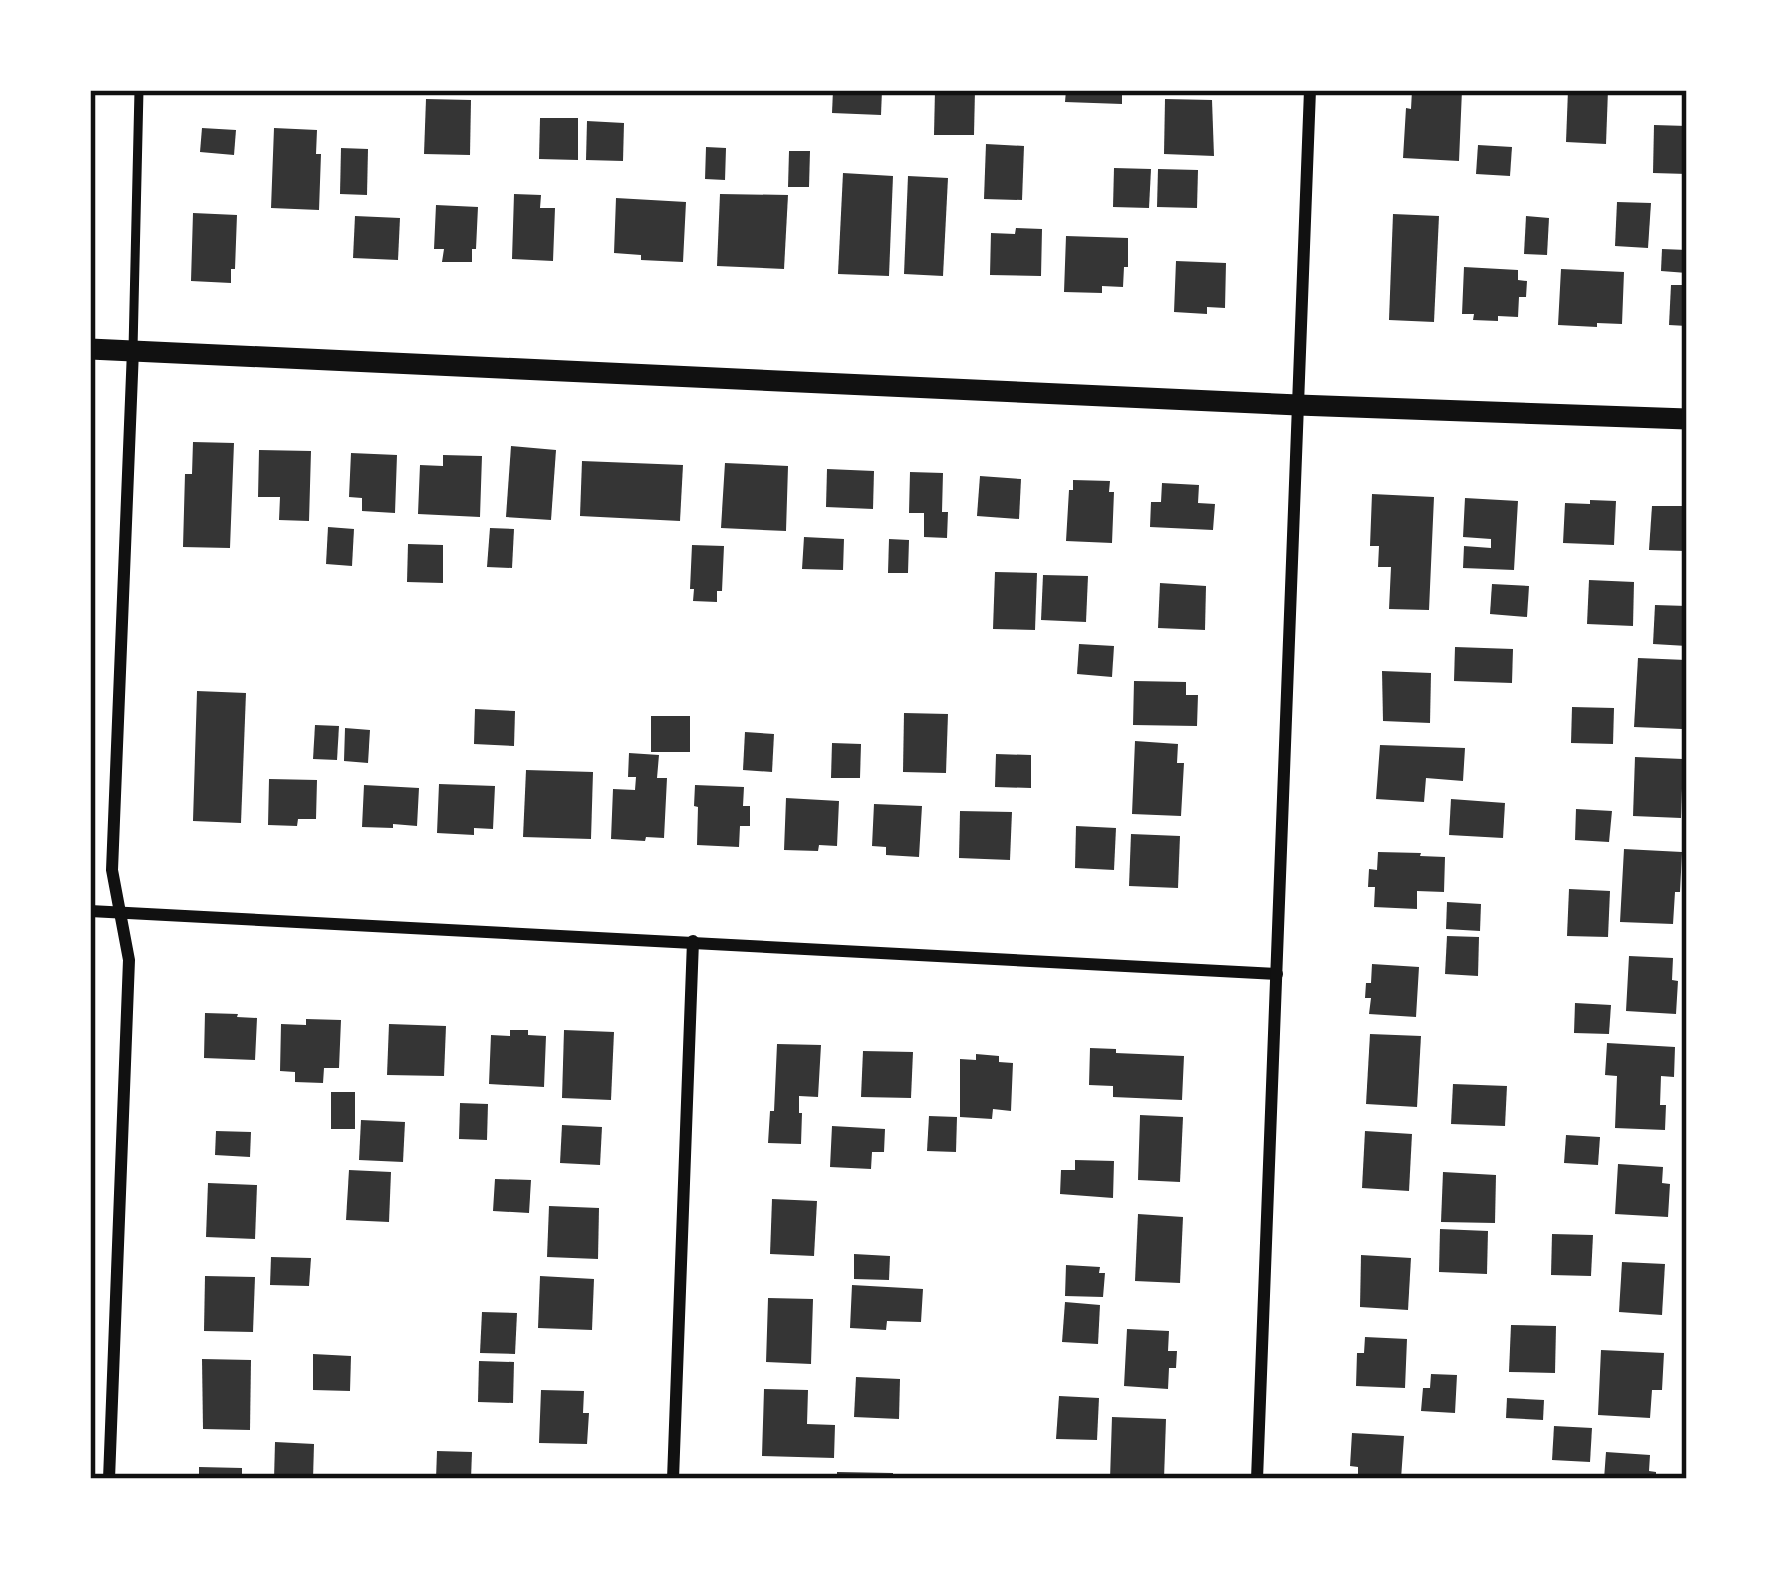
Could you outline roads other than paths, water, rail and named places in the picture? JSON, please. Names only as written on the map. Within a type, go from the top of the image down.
[{"type":"street","points":[[1257,1479],[1310,90]]},
{"type":"street","points":[[90,349],[1687,419]]},
{"type":"street","points":[[109,1479],[129,960],[112,870],[133,350]]},
{"type":"street","points":[[90,910],[1277,974]]},
{"type":"street","points":[[673,1479],[693,941]]},
{"type":"lane","points":[[133,350],[139,90]]}]
